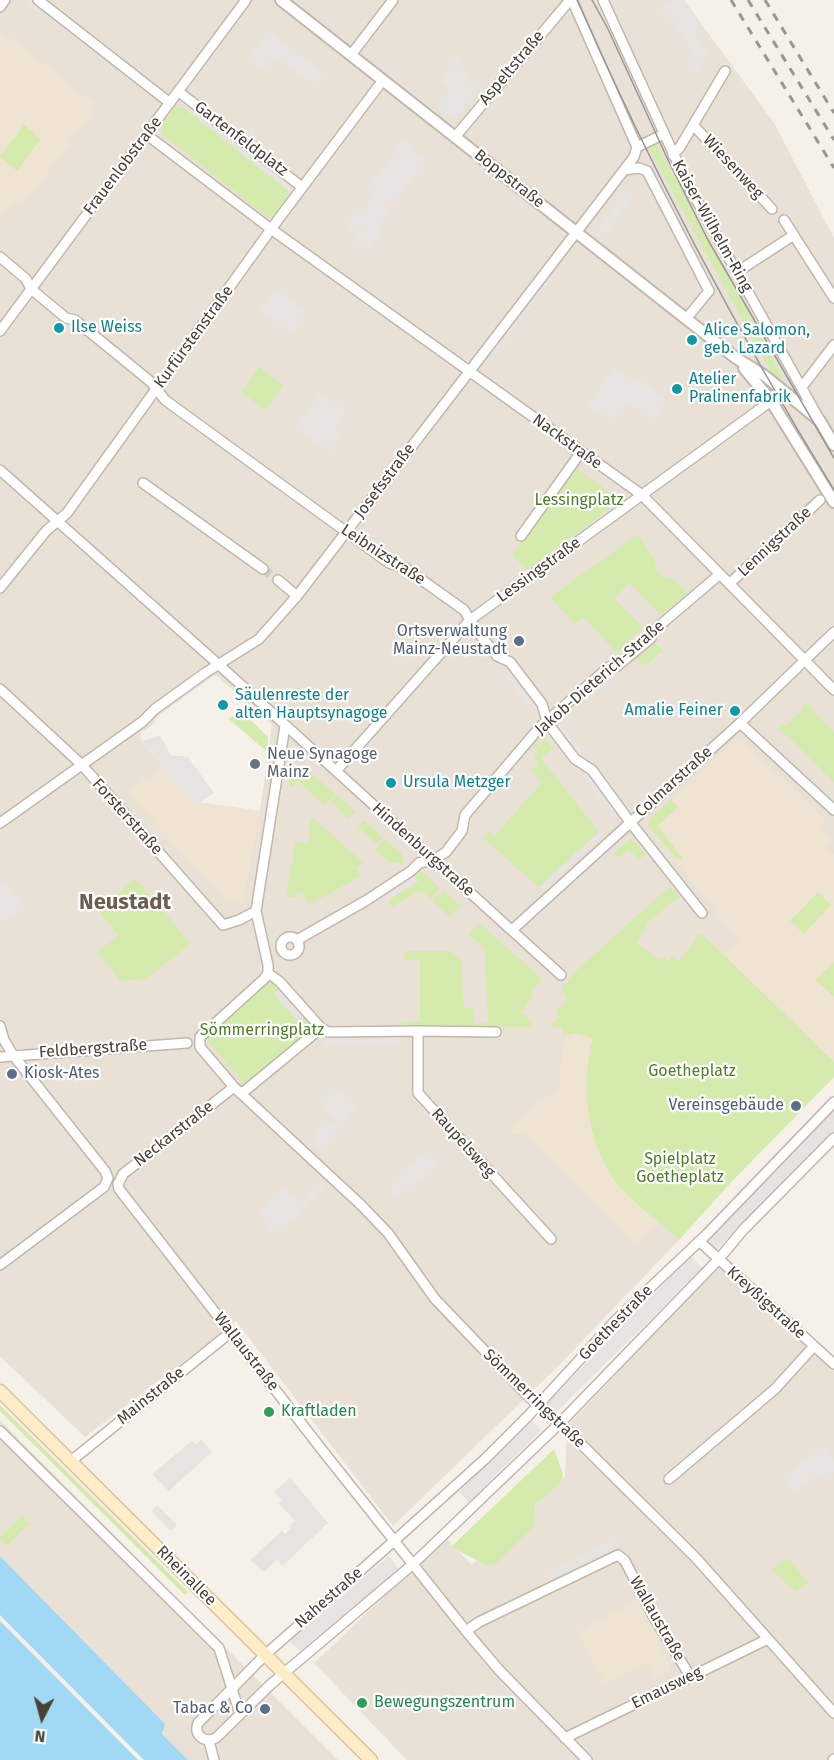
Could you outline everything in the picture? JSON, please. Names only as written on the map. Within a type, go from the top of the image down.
[{"type":"main road","name":"Rheinallee","points":[[0,1391],[371,1760]]},
{"type":"street","points":[[0,7],[5,0]]},
{"type":"street","points":[[38,0],[170,103]]},
{"type":"street","name":"Frauenlobstraße","points":[[0,331],[246,0]]},
{"type":"street","name":"Boppstraße","points":[[281,0],[686,319],[736,358],[765,376],[820,421]]},
{"type":"street","points":[[351,55],[393,0]]},
{"type":"street","points":[[571,0],[637,147],[664,134]]},
{"type":"street","name":"Aspeltstraße","points":[[455,137],[571,0]]},
{"type":"street","name":"Kaiser-Wilhelm-Ring","points":[[603,0],[673,155],[707,221],[834,445]]},
{"type":"street","points":[[673,155],[725,71]]},
{"type":"street","name":"Kurfürstenstraße","points":[[0,588],[46,531],[67,513],[271,229],[383,80]]},
{"type":"street","name":"Gartenfeldplatz","points":[[179,92],[302,187]]},
{"type":"street","name":"Wiesenweg","points":[[693,125],[772,209]]},
{"type":"street","points":[[147,135],[271,229]]},
{"type":"street","name":"Josefsstraße","points":[[0,823],[142,722],[155,709],[218,664],[259,639],[297,596],[470,372],[634,158],[637,147]]},
{"type":"street","name":"Kaiser-Wilhelm-Ring","points":[[624,170],[639,168],[647,171],[709,291],[686,319]]},
{"type":"street","points":[[784,220],[834,298]]},
{"type":"street","name":"Nackstraße","points":[[271,229],[642,495],[834,690]]},
{"type":"street","points":[[737,272],[794,235]]},
{"type":"street","name":"Leibnizstraße","points":[[0,257],[26,279],[31,289],[66,318],[75,320],[151,382],[165,400],[346,533],[389,563],[405,568],[464,610],[497,656],[510,662],[542,704],[547,722],[575,759],[592,770],[702,913]]},
{"type":"street","points":[[802,387],[834,345]]},
{"type":"street","name":"Boppstraße","points":[[736,358],[771,401]]},
{"type":"street","points":[[771,401],[834,502]]},
{"type":"street","name":"Lessingstraße","points":[[336,771],[470,620],[771,401]]},
{"type":"street","points":[[521,536],[581,452]]},
{"type":"street","points":[[0,470],[218,664]]},
{"type":"street","points":[[143,483],[263,569]]},
{"type":"street","name":"Lennigstraße","points":[[729,584],[820,500]]},
{"type":"street","name":"Jakob-Dieterich-Straße","points":[[297,940],[367,900],[411,871],[419,863],[434,860],[446,852],[462,831],[465,815],[540,727],[609,667],[617,666],[651,638],[652,632],[720,574]]},
{"type":"street","points":[[278,580],[297,596]]},
{"type":"street","name":"Colmarstraße","points":[[512,930],[740,723],[834,632]]},
{"type":"street","name":"Hindenburgstraße","points":[[218,664],[561,975]]},
{"type":"street","name":"Forsterstraße","points":[[0,689],[82,765],[224,925],[256,911]]},
{"type":"street","points":[[740,723],[834,810]]},
{"type":"street","points":[[285,726],[256,911],[268,973],[200,1037],[201,1047],[237,1091],[321,1028]]},
{"type":"street","points":[[268,973],[280,982],[321,1028],[328,1032],[496,1032]]},
{"type":"street","points":[[0,1026],[4,1040],[13,1055],[105,1171],[107,1182],[104,1187],[0,1265]]},
{"type":"street","name":"Raupelsweg","points":[[418,1031],[418,1094],[551,1239]]},
{"type":"street","name":"Feldbergstraße","points":[[0,1057],[187,1043]]},
{"type":"street","points":[[0,1063],[13,1055]]},
{"type":"street","name":"Neckarstraße","points":[[118,1184],[123,1174],[237,1091]]},
{"type":"street","name":"Sömmerringstraße","points":[[237,1091],[361,1205],[388,1233],[435,1299],[538,1405],[569,1432],[696,1558],[834,1713]]},
{"type":"street","name":"Goethestraße","points":[[394,1541],[484,1459],[538,1405],[616,1320],[699,1241],[834,1102]]},
{"type":"street","name":"Goethestraße","points":[[412,1565],[559,1424],[718,1260],[743,1230],[834,1138]]},
{"type":"street","name":"Wallaustraße","points":[[118,1184],[122,1193],[412,1565],[499,1670],[587,1760]]},
{"type":"street","name":"Kreyßigstraße","points":[[699,1241],[834,1364]]},
{"type":"street","name":"Mainstraße","points":[[71,1461],[231,1332]]},
{"type":"street","points":[[669,1479],[775,1389],[814,1346]]},
{"type":"street","name":"Rheinallee","points":[[0,1431],[219,1648],[240,1714]]},
{"type":"street","name":"Nahestraße","points":[[394,1541],[265,1654],[198,1723],[196,1728],[198,1735],[209,1741],[216,1738],[284,1673],[412,1565]]},
{"type":"street","name":"Wallaustraße","points":[[466,1631],[479,1622],[618,1555],[622,1557],[652,1614],[690,1676]]},
{"type":"street","name":"Emausweg","points":[[565,1738],[768,1639]]},
{"type":"street","points":[[209,1741],[214,1760]]},
{"type":"shaded area","points":[[0,0],[684,0],[774,123],[834,238],[834,1077],[733,1180],[679,1240],[556,1368],[393,1526],[236,1321],[85,1437],[0,1356]],"holes":[[[213,676],[217,676],[272,725],[260,811],[190,801],[141,739],[140,733],[153,725],[157,717]]]},
{"type":"shaded area","points":[[35,0],[69,30],[64,32],[25,2]]},
{"type":"shaded area","points":[[673,0],[683,0],[701,26],[694,31],[708,53],[695,74],[686,66],[693,54],[675,24],[659,9]]},
{"type":"shaded area","points":[[0,30],[97,106],[21,208],[14,203],[0,220]]},
{"type":"shaded area","points":[[268,30],[324,74],[314,85],[274,57],[262,72],[256,68],[255,60],[248,56]]},
{"type":"shaded area","points":[[457,57],[462,60],[459,64],[465,68],[462,72],[467,76],[466,78],[480,89],[455,118],[436,105],[450,89],[439,80]]},
{"type":"shaded area","points":[[376,63],[444,118],[442,121],[373,67]]},
{"type":"shaded area","points":[[183,101],[288,181],[289,191],[184,108]]},
{"type":"shaded area","points":[[405,139],[412,145],[410,147],[422,157],[424,155],[427,158],[395,204],[388,199],[384,204],[391,210],[380,226],[383,229],[368,251],[354,241],[363,229],[357,224],[352,230],[346,225],[358,211],[361,213],[374,194],[366,189]]},
{"type":"shaded area","points":[[627,190],[634,196],[605,235],[597,229]]},
{"type":"shaded area","points":[[557,267],[560,269],[488,363],[485,361]]},
{"type":"shaded area","points":[[275,288],[307,311],[291,333],[259,310]]},
{"type":"shaded area","points":[[614,367],[635,383],[639,378],[667,400],[652,420],[629,404],[619,418],[614,415],[610,420],[587,405]]},
{"type":"shaded area","points":[[320,392],[347,412],[335,429],[342,434],[330,452],[295,428]]},
{"type":"shaded area","points":[[508,667],[539,707],[533,711],[502,672]]},
{"type":"shaded area","points":[[612,668],[618,674],[594,696],[588,690]]},
{"type":"shaded area","points":[[562,724],[585,752],[579,757],[556,728]]},
{"type":"shaded area","points":[[160,735],[170,755],[188,757],[214,793],[200,802],[190,801],[143,741]]},
{"type":"shaded area","points":[[735,739],[742,739],[823,818],[825,823],[820,829],[832,841],[826,847],[834,855],[834,1062],[723,955],[739,937],[724,923],[648,825],[650,819]]},
{"type":"shaded area","points":[[161,766],[190,801],[260,811],[243,903],[224,899],[128,793]]},
{"type":"shaded area","points":[[588,772],[618,812],[613,816],[582,776]]},
{"type":"shaded area","points":[[599,832],[602,836],[543,891],[539,887]]},
{"type":"shaded area","points":[[617,838],[620,841],[530,925],[527,922]]},
{"type":"shaded area","points":[[414,874],[418,881],[387,901],[383,895]]},
{"type":"shaded area","points":[[5,880],[25,908],[4,923],[0,918],[0,883]]},
{"type":"shaded area","points":[[280,989],[304,1016],[298,1022],[274,994]]},
{"type":"shaded area","points":[[573,1033],[593,1038],[586,1075],[588,1110],[616,1183],[658,1222],[637,1245],[526,1135],[512,1133],[513,1125],[559,1087],[564,1037]]},
{"type":"shaded area","points":[[325,1037],[400,1038],[400,1045],[325,1045]]},
{"type":"shaded area","points":[[334,1085],[359,1107],[320,1150],[314,1144],[319,1139],[313,1133],[325,1119],[331,1125],[336,1120],[317,1103]]},
{"type":"shaded area","points":[[834,1109],[834,1132],[716,1250],[706,1240]]},
{"type":"shaded area","points":[[428,1150],[439,1166],[397,1197],[389,1187],[394,1178]]},
{"type":"shaded area","points":[[319,1182],[325,1186],[295,1219],[273,1233],[259,1212],[277,1191],[282,1186],[300,1202]]},
{"type":"shaded area","points":[[690,1256],[702,1268],[553,1415],[545,1406]]},
{"type":"shaded area","points":[[722,1262],[834,1369],[834,1760],[407,1760],[314,1663],[446,1538],[472,1565],[565,1477],[567,1426]]},
{"type":"shaded area","points":[[0,1420],[338,1760],[188,1760],[162,1734],[164,1724],[0,1556]]},
{"type":"shaded area","points":[[531,1420],[541,1430],[469,1502],[459,1492]]},
{"type":"shaded area","points":[[201,1440],[212,1452],[169,1491],[152,1474],[192,1441],[196,1445]]},
{"type":"shaded area","points":[[822,1446],[834,1460],[834,1473],[825,1481],[818,1473],[794,1493],[782,1479]]},
{"type":"shaded area","points":[[290,1478],[328,1523],[282,1566],[277,1560],[264,1572],[250,1560],[282,1531],[285,1534],[295,1521],[279,1503],[282,1500],[274,1492]]},
{"type":"shaded area","points":[[157,1505],[177,1525],[171,1531],[152,1512]]},
{"type":"shaded area","points":[[611,1540],[616,1549],[551,1581],[548,1574]]},
{"type":"shaded area","points":[[389,1556],[399,1569],[300,1651],[290,1641]]},
{"type":"shaded area","points":[[639,1599],[672,1671],[655,1679],[647,1663],[605,1684],[578,1632]]},
{"type":"green space","points":[[175,107],[184,108],[288,189],[289,197],[277,214],[273,217],[266,216],[163,135],[161,125]]},
{"type":"green space","points":[[24,125],[41,139],[17,171],[0,157]]},
{"type":"green space","points":[[655,141],[783,378],[776,381],[647,145]]},
{"type":"green space","points":[[259,367],[283,385],[265,410],[241,392]]},
{"type":"green space","name":"Lessingplatz","points":[[575,468],[621,500],[527,570],[512,555]]},
{"type":"green space","points":[[638,534],[656,562],[655,568],[663,577],[673,579],[687,593],[661,615],[629,583],[614,598],[643,628],[617,653],[583,617],[574,624],[550,597]]},
{"type":"green space","points":[[656,643],[663,651],[655,656],[652,653],[655,657],[644,666],[637,658]]},
{"type":"green space","points":[[809,701],[813,711],[834,732],[834,783],[787,735],[777,730],[782,724],[785,726]]},
{"type":"green space","points":[[239,709],[268,737],[267,752],[229,719]]},
{"type":"green space","points":[[541,733],[553,749],[541,758],[599,832],[539,887],[483,838],[488,831],[495,836],[542,782],[531,771],[538,763],[534,756],[538,750],[533,745],[529,750],[527,749],[534,741],[540,746],[544,741],[539,735]]},
{"type":"green space","points":[[296,766],[304,767],[335,794],[325,805],[298,781],[291,788],[288,783],[289,777],[294,778],[296,773],[290,771]]},
{"type":"green space","points":[[337,795],[356,812],[349,819],[331,802]]},
{"type":"green space","points":[[671,799],[678,807],[658,826],[683,859],[681,860],[676,859],[648,825],[650,819]]},
{"type":"green space","points":[[313,818],[364,863],[356,868],[361,876],[309,905],[304,894],[297,892],[296,898],[286,896],[296,841],[307,843],[310,840],[310,821]]},
{"type":"green space","points":[[364,820],[383,837],[377,844],[358,827]]},
{"type":"green space","points":[[385,839],[402,854],[404,864],[389,862],[375,850]]},
{"type":"green space","points":[[629,840],[636,843],[645,854],[639,860],[629,849],[620,857],[613,854]]},
{"type":"green space","points":[[418,868],[440,888],[431,899],[418,891],[392,907],[387,901],[418,881],[412,872]]},
{"type":"green space","points":[[135,878],[190,944],[146,979],[120,981],[98,952],[118,935],[99,911]]},
{"type":"green space","name":"Goetheplatz","points":[[670,886],[680,898],[647,922],[644,932],[636,942],[659,960],[662,957],[668,961],[673,956],[679,961],[701,933],[834,1062],[834,1077],[733,1180],[679,1240],[624,1192],[613,1179],[597,1146],[587,1100],[587,1069],[593,1038],[573,1033],[564,1037],[562,1028],[552,1027],[560,1016],[556,1011],[567,1000],[562,988],[578,969]]},
{"type":"green space","points":[[443,890],[461,906],[456,912],[454,910],[451,913],[453,915],[451,918],[433,901],[438,895],[441,897]]},
{"type":"green space","points":[[818,892],[831,905],[804,934],[790,921]]},
{"type":"green space","points":[[479,923],[542,979],[530,992],[533,997],[524,1005],[527,1008],[522,1012],[532,1023],[532,1027],[402,1025],[402,1022],[420,1022],[420,960],[404,960],[405,951],[451,951],[461,960],[464,1008],[473,1008],[474,1024],[488,1023],[485,952],[484,948],[469,934]]},
{"type":"green space","points":[[834,962],[834,997],[816,980]]},
{"type":"green space","name":"Sömmerringplatz","points":[[272,979],[280,989],[274,994],[297,1021],[304,1016],[315,1027],[246,1086],[207,1041],[209,1034]]},
{"type":"green space","points":[[0,1405],[188,1592],[185,1595],[0,1411]]},
{"type":"green space","points":[[554,1449],[563,1474],[562,1481],[535,1505],[533,1527],[497,1563],[488,1566],[451,1547]]},
{"type":"green space","points":[[22,1515],[30,1523],[7,1546],[0,1540],[0,1537]]},
{"type":"green space","points":[[788,1558],[808,1583],[795,1591],[771,1569]]},
{"type":"water","points":[[0,1556],[165,1724],[162,1734],[188,1760],[0,1760]]},
{"type":"pier","points":[[0,1615],[144,1760],[138,1760],[0,1621]]},
{"type":"tunnel","points":[[263,569],[278,580]]},
{"type":"tram line","points":[[577,0],[635,126],[697,250],[763,371],[834,490]]},
{"type":"tram line","points":[[592,0],[708,240],[834,458]]},
{"type":"railway","points":[[731,0],[834,168]]},
{"type":"railway","points":[[748,0],[834,140]]},
{"type":"railway","points":[[765,0],[834,113]]},
{"type":"place","name":"Ilse Weiss","points":[[59,328]]},
{"type":"place","name":"Alice Salomon, geb. Lazard","points":[[692,340]]},
{"type":"place","name":"Atelier Pralinenfabrik","points":[[677,389]]},
{"type":"place","name":"Ortsverwaltung Mainz-Neustadt","points":[[519,641]]},
{"type":"place","name":"Säulenreste der alten Hauptsynagoge","points":[[223,705]]},
{"type":"place","name":"Amalie Feiner","points":[[735,711]]},
{"type":"place","name":"Neue Synagoge Mainz","points":[[255,764]]},
{"type":"place","name":"Ursula Metzger","points":[[391,783]]},
{"type":"place","name":"Kiosk-Ates","points":[[12,1074]]},
{"type":"place","name":"Vereinsgebäude","points":[[796,1106]]},
{"type":"place","name":"Kraftladen","points":[[269,1412]]},
{"type":"place","name":"Bewegungszentrum","points":[[362,1703]]},
{"type":"place","name":"Tabac & Co","points":[[265,1709]]},
{"type":"district","name":"Neustadt","points":[[125,903]]},
{"type":"park label","name":"Spielplatz Goetheplatz","points":[[680,1169]]}]
